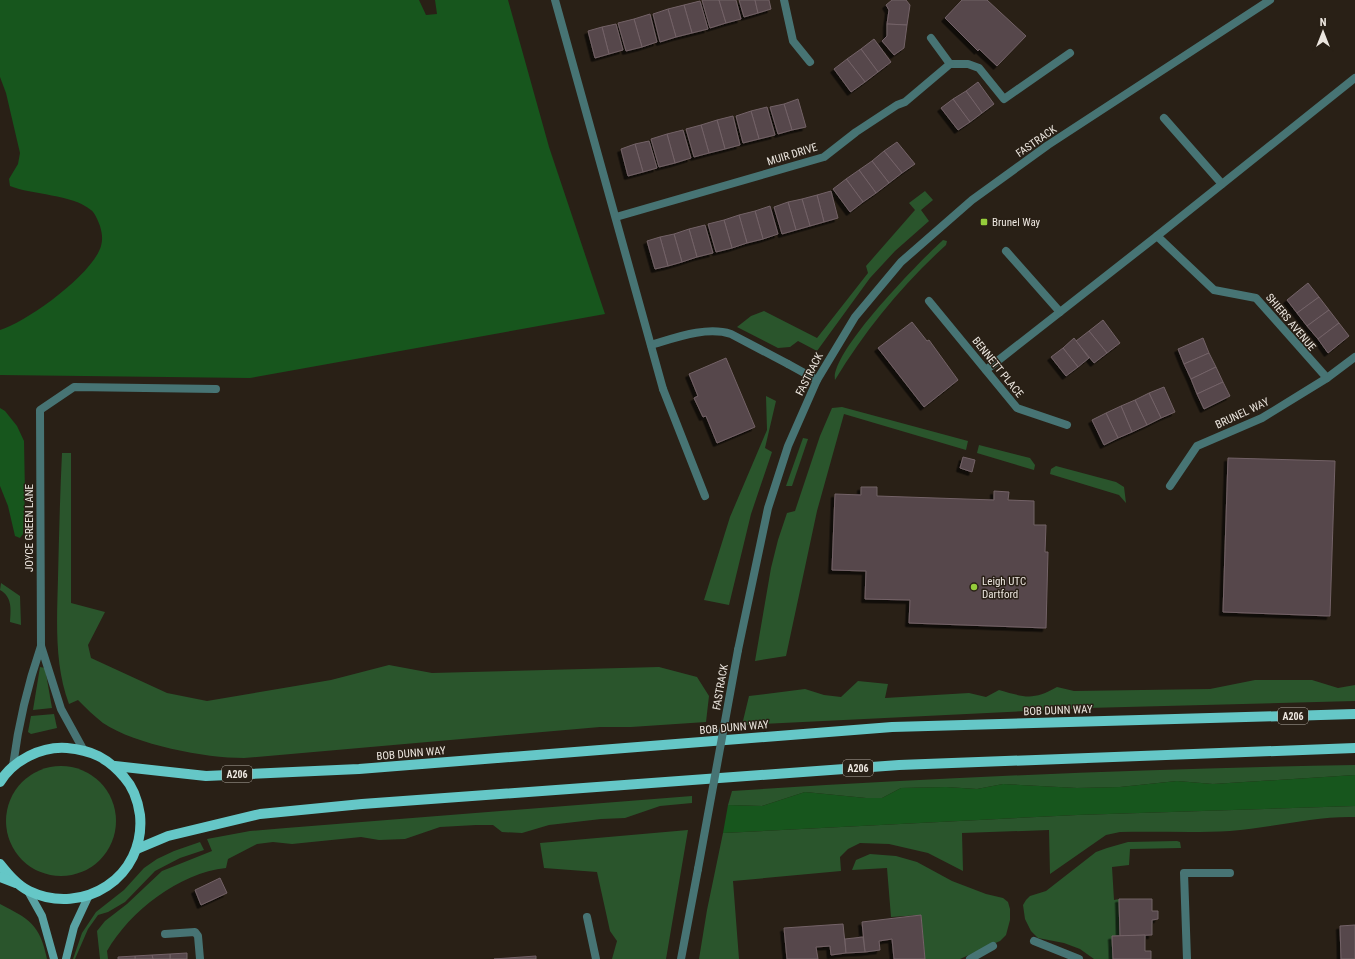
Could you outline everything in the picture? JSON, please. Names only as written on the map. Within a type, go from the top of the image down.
[{"type":"main road","name":"BOB DUNN WAY","points":[[116,766],[206,776],[359,769],[892,727],[1355,714]]},
{"type":"main road","points":[[0,782],[13,766],[34,753],[59,747],[84,749],[100,756],[116,766],[130,783],[139,804],[141,827],[137,849],[129,864],[118,878],[105,888],[89,895],[69,900],[48,898],[28,891],[17,883],[0,864]]},
{"type":"main road","name":"A206","points":[[137,849],[168,836],[260,814],[362,804],[899,764],[1355,748]]},
{"type":"main road","points":[[0,877],[17,883]]},
{"type":"street","points":[[555,0],[663,389],[705,496]]},
{"type":"street","points":[[784,0],[794,41],[810,62]]},
{"type":"street","name":"FASTRACK","points":[[681,959],[738,650],[768,508],[788,446],[817,380],[855,317],[901,262],[972,200],[1048,146],[1270,0]]},
{"type":"street","points":[[931,38],[950,64],[968,64],[979,68],[1004,99],[1070,53]]},
{"type":"street","name":"MUIR DRIVE","points":[[616,216],[824,158],[856,132],[897,105],[905,102],[950,64]]},
{"type":"street","points":[[986,370],[1355,78]]},
{"type":"street","points":[[1164,118],[1222,184]]},
{"type":"street","name":"SHIERS AVENUE","points":[[1157,236],[1214,290],[1256,298],[1327,378]]},
{"type":"street","points":[[1006,251],[1060,312]]},
{"type":"street","name":"BENNETT PLACE","points":[[930,301],[1017,408],[1066,425]]},
{"type":"street","points":[[651,345],[709,331],[722,331],[732,334],[817,380]]},
{"type":"street","name":"BRUNEL WAY","points":[[1170,486],[1197,446],[1262,418],[1327,378],[1355,357]]},
{"type":"street","name":"JOYCE GREEN LANE","points":[[84,749],[61,709],[41,646],[40,410],[74,387],[216,389]]},
{"type":"street","name":"JOYCE GREEN LANE","points":[[13,766],[16,740],[33,669],[41,646]]},
{"type":"street","points":[[1187,959],[1184,873],[1230,873]]},
{"type":"street","points":[[28,891],[42,916],[54,959]]},
{"type":"street","points":[[66,959],[74,927],[89,895]]},
{"type":"street","points":[[587,917],[596,959]]},
{"type":"street","points":[[165,934],[195,932],[198,936],[200,959]]},
{"type":"street","points":[[1034,941],[1079,959]]},
{"type":"street","points":[[970,959],[993,946]]},
{"type":"green space","points":[[0,0],[419,0],[426,15],[437,14],[435,0],[508,0],[549,147],[605,314],[250,378],[0,375],[0,330],[12,325],[42,307],[73,283],[86,270],[95,257],[101,246],[102,234],[95,215],[91,210],[83,205],[63,198],[10,186],[9,179],[18,164],[20,153],[6,93],[0,77]]},
{"type":"green space","points":[[925,191],[933,200],[921,210],[929,221],[895,251],[870,278],[817,351],[798,341],[790,347],[778,348],[737,327],[751,316],[764,311],[817,338],[868,273],[866,266],[915,210],[909,203]]},
{"type":"green space","points":[[943,240],[947,241],[946,245],[914,276],[872,325],[835,380],[837,367],[861,329],[916,266]]},
{"type":"green space","points":[[766,396],[776,401],[765,448],[772,452],[751,514],[729,605],[704,600],[730,517],[767,430]]},
{"type":"green space","points":[[842,407],[968,441],[966,450],[844,414],[817,511],[786,656],[755,661],[771,568],[787,513],[795,511],[820,436],[832,408]]},
{"type":"green space","points":[[0,408],[5,411],[17,426],[24,441],[25,494],[23,534],[20,538],[15,536],[8,506],[0,486]]},
{"type":"green space","points":[[803,438],[808,439],[792,486],[786,486]]},
{"type":"green space","points":[[979,445],[1030,458],[1035,465],[1034,470],[977,453]]},
{"type":"green space","points":[[62,453],[71,453],[71,603],[105,612],[88,645],[91,658],[167,693],[207,701],[331,680],[389,665],[432,673],[659,667],[697,677],[709,696],[706,722],[631,727],[600,727],[244,758],[210,756],[191,753],[133,738],[103,723],[78,700],[69,704],[64,689],[59,657],[57,625]]},
{"type":"green space","points":[[1056,466],[1116,482],[1124,487],[1126,503],[1119,495],[1050,474],[1051,469]]},
{"type":"green space","points":[[1,583],[20,596],[21,625],[10,622],[10,603],[7,596],[0,590]]},
{"type":"green space","points":[[40,667],[45,668],[52,708],[33,710]]},
{"type":"green space","points":[[1255,680],[1312,680],[1338,688],[1355,685],[1355,701],[1087,708],[742,725],[749,696],[805,689],[824,695],[841,697],[858,681],[888,684],[885,698],[969,693],[986,697],[999,690],[1022,696],[1035,696],[1057,687],[1074,691],[1210,689]]},
{"type":"green space","points":[[54,714],[57,728],[31,734],[28,732],[31,716]]},
{"type":"green space","points":[[1355,765],[1355,775],[1213,784],[1177,781],[1120,787],[1077,788],[1003,784],[977,789],[946,787],[901,788],[882,798],[866,798],[805,792],[762,806],[728,805],[732,791],[810,786],[1043,774]]},
{"type":"green space","points":[[61,766],[82,770],[100,782],[112,800],[116,821],[112,842],[100,860],[82,872],[61,876],[40,872],[22,860],[10,842],[6,821],[10,800],[22,782],[40,770]]},
{"type":"green space","points":[[1355,775],[1355,806],[1077,815],[723,833],[728,805],[762,806],[805,792],[866,798],[882,798],[901,788],[946,787],[977,789],[1003,784],[1077,788],[1120,787],[1177,781],[1213,784]]},
{"type":"green space","points":[[692,796],[692,803],[660,806],[625,818],[601,819],[549,825],[522,833],[502,832],[493,825],[476,825],[440,827],[405,839],[379,840],[361,837],[292,844],[273,842],[257,844],[228,859],[226,868],[208,871],[191,877],[158,896],[142,908],[117,936],[107,951],[108,959],[100,959],[97,931],[105,921],[127,904],[162,871],[212,851],[207,839],[250,831]]},
{"type":"green space","points":[[1355,806],[1355,817],[1324,818],[1230,831],[1120,832],[1106,835],[1050,874],[1049,830],[962,833],[963,871],[928,853],[889,844],[860,843],[848,849],[840,857],[841,871],[733,881],[739,959],[699,959],[707,910],[723,833],[1077,815]]},
{"type":"green space","points":[[688,830],[666,959],[612,959],[617,941],[610,931],[597,872],[544,868],[540,843]]},
{"type":"green space","points":[[200,842],[204,850],[180,858],[155,871],[125,902],[108,912],[98,915],[88,929],[75,959],[73,959],[82,933],[96,912],[124,890],[144,868],[157,859]]},
{"type":"green space","points":[[1128,842],[1180,842],[1181,848],[1130,849],[1129,865],[1112,867],[1114,900],[1119,899],[1120,936],[1112,936],[1113,959],[1094,959],[1080,949],[1064,943],[1038,938],[1031,931],[1025,919],[1023,905],[1026,900],[1030,896],[1046,891],[1096,852]]},
{"type":"green space","points":[[870,854],[896,856],[917,862],[952,881],[986,894],[1003,898],[1008,902],[1010,909],[1010,920],[1006,935],[1000,941],[960,959],[925,959],[921,915],[891,917],[887,868],[852,870],[856,860]]},
{"type":"green space","points":[[0,904],[19,914],[32,924],[41,938],[47,959],[0,959]]},
{"type":"building","points":[[702,0],[719,0],[726,23],[710,28]]},
{"type":"building","points":[[719,0],[736,0],[741,19],[726,23]]},
{"type":"building","points":[[739,0],[755,0],[758,13],[744,17]]},
{"type":"building","points":[[755,0],[769,0],[771,9],[758,13]]},
{"type":"building","points":[[892,0],[906,0],[910,5],[907,25],[887,24],[889,10],[886,5]]},
{"type":"building","points":[[962,0],[987,0],[1026,36],[997,66],[979,49],[978,51],[945,18]]},
{"type":"building","points":[[700,1],[708,29],[692,33],[684,5]]},
{"type":"building","points":[[684,5],[692,33],[676,37],[668,9]]},
{"type":"building","points":[[668,9],[676,37],[660,42],[653,14]]},
{"type":"building","points":[[650,14],[657,42],[642,47],[634,19]]},
{"type":"building","points":[[634,19],[642,47],[626,51],[618,23]]},
{"type":"building","points":[[616,24],[623,50],[609,54],[602,27]]},
{"type":"building","points":[[887,24],[907,25],[904,48],[894,55],[882,41],[887,36]]},
{"type":"building","points":[[602,27],[609,54],[595,58],[588,31]]},
{"type":"building","points":[[874,39],[891,62],[878,72],[861,49]]},
{"type":"building","points":[[861,49],[878,72],[865,82],[847,59]]},
{"type":"building","points":[[847,59],[865,82],[851,92],[834,69]]},
{"type":"building","points":[[978,82],[994,104],[982,113],[966,91]]},
{"type":"building","points":[[966,91],[982,113],[970,122],[953,99]]},
{"type":"building","points":[[798,99],[806,127],[792,130],[784,104]]},
{"type":"building","points":[[953,99],[970,122],[958,130],[941,108]]},
{"type":"building","points":[[784,104],[792,130],[778,134],[770,107]]},
{"type":"building","points":[[767,107],[775,135],[759,139],[751,111]]},
{"type":"building","points":[[751,111],[759,139],[743,143],[736,116]]},
{"type":"building","points":[[733,116],[740,145],[725,149],[717,120]]},
{"type":"building","points":[[717,120],[725,149],[709,153],[701,125]]},
{"type":"building","points":[[701,125],[709,153],[694,157],[686,129]]},
{"type":"building","points":[[683,130],[691,158],[675,163],[667,134]]},
{"type":"building","points":[[667,134],[675,163],[659,167],[651,139]]},
{"type":"building","points":[[649,141],[657,168],[643,172],[635,144]]},
{"type":"building","points":[[897,142],[915,164],[902,173],[884,151]]},
{"type":"building","points":[[635,144],[643,172],[628,176],[621,149]]},
{"type":"building","points":[[884,151],[902,173],[889,183],[872,161]]},
{"type":"building","points":[[872,161],[889,183],[876,193],[859,170]]},
{"type":"building","points":[[859,170],[876,193],[863,202],[846,179]]},
{"type":"building","points":[[846,179],[863,202],[850,212],[833,189]]},
{"type":"building","points":[[831,191],[838,218],[824,222],[817,195]]},
{"type":"building","points":[[817,195],[824,222],[810,226],[802,199]]},
{"type":"building","points":[[802,199],[810,226],[796,230],[788,202]]},
{"type":"building","points":[[788,202],[796,230],[782,234],[774,207]]},
{"type":"building","points":[[770,206],[778,234],[763,239],[755,211]]},
{"type":"building","points":[[755,211],[763,239],[747,243],[739,215]]},
{"type":"building","points":[[739,215],[747,243],[732,248],[724,220]]},
{"type":"building","points":[[724,220],[732,248],[716,252],[708,224]]},
{"type":"building","points":[[705,225],[713,253],[697,257],[689,229]]},
{"type":"building","points":[[689,229],[697,257],[682,262],[674,234]]},
{"type":"building","points":[[674,234],[682,262],[668,266],[660,237]]},
{"type":"building","points":[[660,237],[668,266],[655,269],[647,241]]},
{"type":"building","points":[[1308,283],[1319,297],[1297,313],[1287,300]]},
{"type":"building","points":[[1319,297],[1329,310],[1307,326],[1297,313]]},
{"type":"building","points":[[1329,310],[1339,323],[1318,339],[1307,326]]},
{"type":"building","points":[[1103,320],[1120,343],[1107,353],[1089,331]]},
{"type":"building","points":[[912,322],[927,341],[929,340],[958,380],[924,407],[878,348]]},
{"type":"building","points":[[1339,323],[1349,336],[1328,353],[1318,339]]},
{"type":"building","points":[[1089,331],[1107,353],[1094,363],[1076,341]]},
{"type":"building","points":[[1074,338],[1089,358],[1078,367],[1063,348]]},
{"type":"building","points":[[1203,338],[1209,353],[1184,364],[1178,349]]},
{"type":"building","points":[[1063,348],[1078,367],[1066,376],[1051,357]]},
{"type":"building","points":[[1209,353],[1216,367],[1191,379],[1184,364]]},
{"type":"building","points":[[726,358],[755,427],[717,443],[706,416],[703,417],[694,398],[698,396],[689,374]]},
{"type":"building","points":[[1216,367],[1223,382],[1197,394],[1191,379]]},
{"type":"building","points":[[1223,382],[1230,396],[1204,409],[1197,394]]},
{"type":"building","points":[[1164,387],[1175,412],[1161,418],[1149,393]]},
{"type":"building","points":[[1149,393],[1161,418],[1147,425],[1135,400]]},
{"type":"building","points":[[1135,400],[1147,425],[1132,432],[1121,406]]},
{"type":"building","points":[[1121,406],[1132,432],[1118,438],[1106,413]]},
{"type":"building","points":[[1106,413],[1118,438],[1104,445],[1092,420]]},
{"type":"building","points":[[963,457],[975,460],[972,472],[960,468]]},
{"type":"building","points":[[1228,458],[1335,461],[1330,616],[1223,612]]},
{"type":"building","points":[[861,487],[877,487],[877,496],[994,500],[994,491],[1009,492],[1008,500],[1034,501],[1034,525],[1046,525],[1045,552],[1048,552],[1046,628],[909,623],[910,600],[865,599],[866,571],[832,570],[835,494],[861,495]]},
{"type":"building","points":[[220,878],[227,893],[201,905],[195,890]]},
{"type":"building","points":[[1119,899],[1152,899],[1152,911],[1158,911],[1158,919],[1152,920],[1152,935],[1120,936]]},
{"type":"building","points":[[921,915],[925,959],[894,959],[892,939],[879,941],[880,950],[865,952],[862,922]]},
{"type":"building","points":[[843,924],[846,953],[831,955],[830,946],[816,947],[818,959],[787,959],[784,928]]},
{"type":"building","points":[[1355,925],[1355,959],[1341,959],[1340,926]]},
{"type":"building","points":[[1145,935],[1145,951],[1151,951],[1151,959],[1113,959],[1112,936]]},
{"type":"building","points":[[863,937],[865,952],[846,953],[845,939]]},
{"type":"building","points":[[187,953],[187,959],[170,959],[170,954]]},
{"type":"building","points":[[170,954],[170,959],[153,959],[152,955]]},
{"type":"building","points":[[152,955],[153,959],[135,959],[135,956]]},
{"type":"building","points":[[135,956],[135,959],[118,959],[118,957]]},
{"type":"building","points":[[536,956],[536,959],[494,959]]},
{"type":"place","name":"Brunel Way","points":[[984,222]]},
{"type":"place","name":"Leigh UTC Dartford","points":[[974,587]]}]
